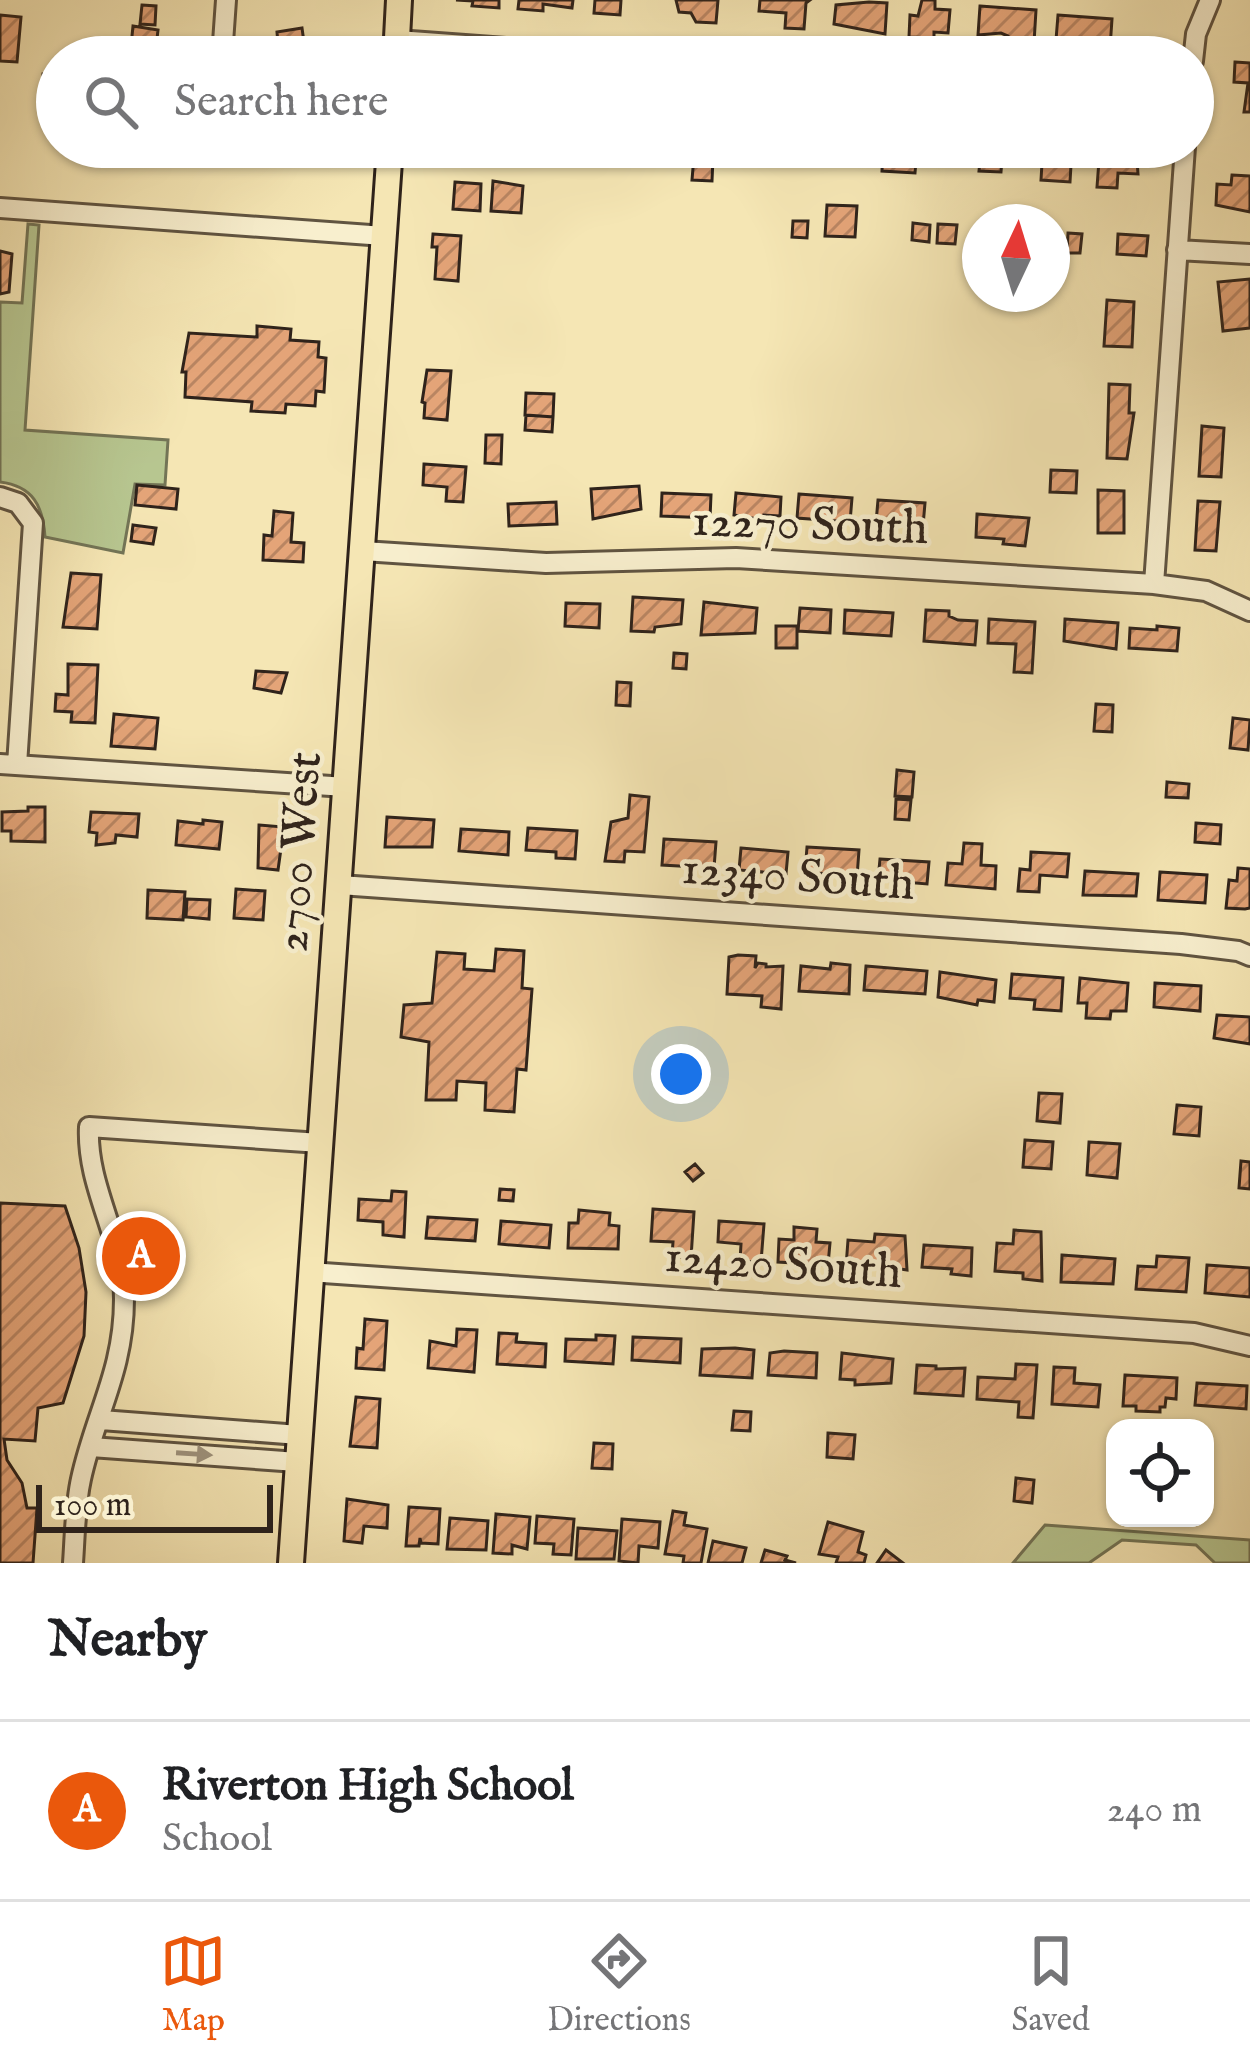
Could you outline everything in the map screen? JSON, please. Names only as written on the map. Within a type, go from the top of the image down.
[{"type":"main road","points":[[397,36],[399,0]]},
{"type":"main road","name":"2700 West","points":[[291,1563],[388,168]]},
{"type":"street","points":[[223,36],[226,0]]},
{"type":"street","points":[[1196,36],[1210,0]]},
{"type":"street","points":[[1154,584],[1183,168]]},
{"type":"street","points":[[0,208],[384,236]]},
{"type":"street","points":[[1177,250],[1250,254]]},
{"type":"street","points":[[0,497],[27,511],[33,538],[8,765],[346,787]]},
{"type":"street","name":"12270 South","points":[[362,551],[546,563],[736,558],[1154,584],[1206,591],[1250,610]]},
{"type":"street","name":"12340 South","points":[[340,885],[1181,944],[1250,956]]},
{"type":"street","points":[[73,1563],[80,1480],[117,1364],[124,1292],[109,1219],[88,1154],[89,1127],[320,1143]]},
{"type":"street","name":"12420 South","points":[[309,1272],[1194,1333],[1250,1346]]},
{"type":"street","points":[[101,1420],[299,1435]]},
{"type":"street","points":[[91,1447],[297,1462]]},
{"type":"green space","points":[[28,224],[39,225],[25,430],[168,440],[165,485],[135,484],[123,553],[45,537],[34,499],[21,488],[0,482],[0,302],[22,303]]},
{"type":"green space","points":[[1045,1525],[1250,1540],[1250,1563],[1215,1563],[1196,1545],[1122,1540],[1089,1563],[1013,1563]]},
{"type":"building","points":[[456,0],[499,0],[499,8],[472,6],[473,1]]},
{"type":"building","points":[[519,0],[573,0],[572,8],[543,4],[543,11],[518,9]]},
{"type":"building","points":[[595,0],[621,0],[620,15],[594,13]]},
{"type":"building","points":[[676,0],[718,0],[716,23],[696,22],[691,13],[679,12]]},
{"type":"building","points":[[760,0],[810,0],[804,29],[785,28],[786,13],[759,11]]},
{"type":"building","points":[[922,0],[935,0],[935,9],[950,10],[948,33],[909,36],[910,15],[918,16]]},
{"type":"building","points":[[887,3],[885,34],[834,24],[836,5]]},
{"type":"building","points":[[142,5],[156,6],[155,25],[140,24]]},
{"type":"building","points":[[980,6],[1036,10],[1034,36],[978,35]]},
{"type":"building","points":[[0,15],[21,17],[17,62],[0,61]]},
{"type":"building","points":[[1058,15],[1112,19],[1111,36],[1056,36]]},
{"type":"building","points":[[133,26],[158,30],[157,36],[132,36]]},
{"type":"building","points":[[302,28],[303,36],[277,36],[277,32]]},
{"type":"building","points":[[1235,62],[1250,63],[1250,112],[1244,112],[1248,83],[1234,82]]},
{"type":"building","points":[[693,168],[713,168],[712,181],[692,180]]},
{"type":"building","points":[[882,168],[915,168],[915,173]]},
{"type":"building","points":[[1042,168],[1071,168],[1070,182],[1041,180]]},
{"type":"building","points":[[1098,168],[1138,168],[1138,174],[1118,173],[1117,188],[1097,187]]},
{"type":"building","points":[[1232,175],[1250,176],[1250,212],[1216,205],[1217,184],[1231,185]]},
{"type":"building","points":[[493,181],[523,186],[521,213],[491,211]]},
{"type":"building","points":[[455,182],[481,184],[480,211],[453,209]]},
{"type":"building","points":[[827,205],[857,206],[855,237],[825,236]]},
{"type":"building","points":[[793,221],[808,221],[807,238],[792,237]]},
{"type":"building","points":[[913,223],[930,225],[929,242],[912,240]]},
{"type":"building","points":[[938,224],[957,225],[955,244],[937,243]]},
{"type":"building","points":[[1070,233],[1082,234],[1080,253],[1070,253]]},
{"type":"building","points":[[433,234],[461,236],[458,281],[435,279]]},
{"type":"building","points":[[1118,234],[1148,236],[1146,256],[1117,254]]},
{"type":"building","points":[[0,251],[12,254],[9,292],[0,294]]},
{"type":"building","points":[[1250,279],[1250,328],[1223,331],[1218,282]]},
{"type":"building","points":[[1107,300],[1134,302],[1132,347],[1104,346]]},
{"type":"building","points":[[257,326],[291,329],[290,340],[319,342],[318,357],[326,358],[324,392],[316,391],[315,406],[286,404],[285,413],[251,411],[252,402],[185,397],[186,372],[182,372],[189,333],[257,337]]},
{"type":"building","points":[[427,370],[451,371],[447,420],[424,418]]},
{"type":"building","points":[[1109,384],[1130,385],[1129,413],[1134,413],[1127,459],[1107,458]]},
{"type":"building","points":[[526,393],[554,394],[553,417],[525,415]]},
{"type":"building","points":[[526,415],[553,417],[552,432],[525,430]]},
{"type":"building","points":[[1202,426],[1224,428],[1221,477],[1199,476]]},
{"type":"building","points":[[486,435],[502,435],[501,464],[485,463]]},
{"type":"building","points":[[424,464],[466,467],[463,502],[446,501],[447,487],[423,485]]},
{"type":"building","points":[[1051,470],[1077,471],[1076,493],[1050,492]]},
{"type":"building","points":[[137,485],[178,489],[176,509],[135,505]]},
{"type":"building","points":[[639,486],[641,509],[593,519],[591,489]]},
{"type":"building","points":[[1098,490],[1124,491],[1124,533],[1098,533]]},
{"type":"building","points":[[662,493],[711,495],[710,518],[661,516]]},
{"type":"building","points":[[736,493],[781,497],[780,516],[764,515],[764,520],[734,515]]},
{"type":"building","points":[[799,494],[852,498],[850,522],[797,518]]},
{"type":"building","points":[[878,500],[925,503],[923,526],[876,523]]},
{"type":"building","points":[[1198,501],[1220,502],[1216,551],[1195,550]]},
{"type":"building","points":[[556,502],[557,524],[509,526],[508,504]]},
{"type":"building","points":[[274,511],[293,513],[291,542],[304,543],[303,562],[263,560],[264,535],[272,536]]},
{"type":"building","points":[[977,514],[1029,518],[1025,546],[976,537]]},
{"type":"building","points":[[133,525],[156,528],[153,544],[131,541]]},
{"type":"building","points":[[71,573],[101,575],[97,629],[63,627]]},
{"type":"building","points":[[633,597],[683,600],[681,624],[655,627],[654,632],[631,631]]},
{"type":"building","points":[[704,602],[757,608],[755,633],[701,635]]},
{"type":"building","points":[[566,603],[600,604],[599,628],[565,626]]},
{"type":"building","points":[[800,608],[831,610],[830,633],[798,631]]},
{"type":"building","points":[[845,610],[893,613],[891,636],[844,633]]},
{"type":"building","points":[[926,610],[949,611],[958,620],[977,621],[975,645],[924,641]]},
{"type":"building","points":[[989,619],[1035,622],[1032,673],[1014,672],[1016,644],[988,643]]},
{"type":"building","points":[[1065,619],[1118,623],[1116,649],[1064,641]]},
{"type":"building","points":[[776,626],[797,626],[797,648],[776,648]]},
{"type":"building","points":[[1157,626],[1179,628],[1177,651],[1129,648],[1130,628],[1157,630]]},
{"type":"building","points":[[674,653],[687,654],[686,669],[673,668]]},
{"type":"building","points":[[68,664],[98,665],[95,723],[71,722],[72,712],[55,711],[56,694],[68,695]]},
{"type":"building","points":[[256,671],[287,673],[281,693],[254,688]]},
{"type":"building","points":[[617,682],[631,683],[630,706],[616,705]]},
{"type":"building","points":[[1096,704],[1113,705],[1112,732],[1094,731]]},
{"type":"building","points":[[114,714],[158,718],[155,749],[111,746]]},
{"type":"building","points":[[1233,718],[1250,720],[1248,750],[1230,748]]},
{"type":"building","points":[[897,770],[914,772],[912,797],[895,796]]},
{"type":"building","points":[[1167,782],[1189,784],[1188,798],[1166,797]]},
{"type":"building","points":[[630,795],[649,797],[644,852],[625,851],[624,862],[605,861],[611,822],[628,818]]},
{"type":"building","points":[[896,799],[911,800],[909,820],[895,819]]},
{"type":"building","points":[[28,807],[45,807],[45,842],[11,841],[11,831],[2,831],[2,812],[28,811]]},
{"type":"building","points":[[91,812],[139,814],[137,837],[116,835],[115,843],[96,845],[97,833],[89,832]]},
{"type":"building","points":[[387,817],[434,820],[432,847],[385,847]]},
{"type":"building","points":[[203,820],[222,822],[219,849],[176,845],[178,821],[203,824]]},
{"type":"building","points":[[1196,823],[1221,825],[1220,844],[1195,842]]},
{"type":"building","points":[[259,825],[284,827],[278,870],[258,868]]},
{"type":"building","points":[[528,828],[577,831],[575,859],[526,850]]},
{"type":"building","points":[[461,829],[509,832],[508,855],[459,851]]},
{"type":"building","points":[[664,839],[716,842],[714,868],[662,865]]},
{"type":"building","points":[[964,843],[982,844],[981,865],[996,866],[995,889],[946,885],[948,863],[962,864]]},
{"type":"building","points":[[807,847],[859,850],[857,877],[805,872]]},
{"type":"building","points":[[741,848],[788,852],[786,874],[739,870]]},
{"type":"building","points":[[1031,852],[1069,854],[1067,877],[1040,875],[1039,892],[1018,891],[1020,869],[1030,870]]},
{"type":"building","points":[[880,859],[929,862],[927,884],[878,880]]},
{"type":"building","points":[[1238,868],[1250,869],[1250,908],[1226,908],[1229,880],[1237,881]]},
{"type":"building","points":[[1085,871],[1138,874],[1136,896],[1083,895]]},
{"type":"building","points":[[1160,872],[1207,875],[1205,903],[1158,900]]},
{"type":"building","points":[[236,889],[265,891],[263,920],[234,918]]},
{"type":"building","points":[[148,890],[185,892],[183,920],[147,918]]},
{"type":"building","points":[[187,899],[210,900],[209,919],[186,917]]},
{"type":"building","points":[[496,949],[524,951],[522,988],[532,989],[526,1070],[517,1069],[514,1112],[485,1110],[486,1083],[457,1081],[456,1100],[426,1100],[429,1042],[401,1037],[404,1005],[432,1003],[437,952],[465,954],[464,969],[494,971]]},
{"type":"building","points":[[756,956],[755,968],[758,963],[783,966],[781,1009],[761,1007],[762,996],[727,994],[729,957]]},
{"type":"building","points":[[831,963],[850,965],[849,994],[799,991],[801,966],[830,969]]},
{"type":"building","points":[[866,966],[927,971],[925,994],[864,990]]},
{"type":"building","points":[[940,972],[996,980],[994,1002],[978,1000],[977,1005],[938,997]]},
{"type":"building","points":[[1012,974],[1063,978],[1061,1011],[1034,1009],[1035,1000],[1010,998]]},
{"type":"building","points":[[1080,978],[1128,983],[1126,1011],[1111,1011],[1110,1019],[1086,1018],[1087,1003],[1078,1003]]},
{"type":"building","points":[[1155,983],[1201,986],[1200,1011],[1154,1007]]},
{"type":"building","points":[[1217,1015],[1250,1017],[1250,1044],[1214,1038]]},
{"type":"building","points":[[1039,1093],[1062,1094],[1060,1123],[1037,1121]]},
{"type":"building","points":[[1177,1105],[1201,1107],[1199,1136],[1174,1134]]},
{"type":"building","points":[[1025,1140],[1053,1142],[1051,1169],[1023,1167]]},
{"type":"building","points":[[1089,1142],[1120,1144],[1117,1178],[1087,1175]]},
{"type":"building","points":[[1241,1161],[1250,1162],[1250,1189],[1239,1188]]},
{"type":"building","points":[[695,1164],[703,1173],[693,1181],[685,1172]]},
{"type":"building","points":[[500,1189],[514,1190],[513,1201],[499,1200]]},
{"type":"building","points":[[392,1191],[406,1192],[404,1237],[383,1235],[383,1222],[358,1220],[359,1199],[391,1201]]},
{"type":"building","points":[[0,1203],[65,1206],[79,1248],[86,1292],[84,1336],[63,1403],[38,1408],[35,1441],[4,1439],[7,1460],[22,1483],[27,1508],[37,1508],[33,1563],[0,1563]]},
{"type":"building","points":[[653,1209],[694,1212],[691,1258],[672,1256],[673,1242],[651,1241]]},
{"type":"building","points":[[579,1210],[610,1213],[609,1225],[619,1226],[618,1249],[568,1248],[569,1223],[578,1223]]},
{"type":"building","points":[[428,1217],[477,1220],[475,1241],[426,1238]]},
{"type":"building","points":[[501,1221],[551,1225],[549,1248],[499,1244]]},
{"type":"building","points":[[719,1221],[764,1224],[761,1262],[740,1261],[741,1244],[718,1242]]},
{"type":"building","points":[[794,1227],[817,1229],[816,1242],[830,1243],[828,1265],[778,1262],[779,1239],[794,1240]]},
{"type":"building","points":[[1014,1230],[1041,1232],[1042,1281],[1023,1279],[1023,1273],[995,1271],[997,1243],[1013,1244]]},
{"type":"building","points":[[875,1234],[905,1236],[907,1270],[866,1264],[866,1269],[846,1267],[848,1240],[874,1242]]},
{"type":"building","points":[[924,1245],[972,1248],[971,1276],[922,1267]]},
{"type":"building","points":[[1062,1255],[1115,1259],[1113,1284],[1061,1282]]},
{"type":"building","points":[[1157,1256],[1189,1258],[1186,1292],[1136,1289],[1138,1266],[1156,1267]]},
{"type":"building","points":[[1207,1265],[1250,1268],[1250,1297],[1205,1293]]},
{"type":"building","points":[[365,1319],[387,1321],[384,1370],[356,1368]]},
{"type":"building","points":[[457,1329],[477,1330],[474,1372],[428,1368],[430,1341],[456,1346]]},
{"type":"building","points":[[499,1333],[517,1334],[516,1342],[546,1344],[545,1367],[497,1364]]},
{"type":"building","points":[[596,1335],[615,1336],[613,1364],[565,1361],[566,1339],[596,1340]]},
{"type":"building","points":[[633,1337],[681,1339],[680,1363],[632,1360]]},
{"type":"building","points":[[702,1349],[754,1350],[752,1378],[700,1375]]},
{"type":"building","points":[[770,1353],[817,1353],[816,1378],[768,1375]]},
{"type":"building","points":[[842,1353],[893,1359],[891,1383],[855,1385],[855,1380],[840,1379]]},
{"type":"building","points":[[1016,1364],[1037,1365],[1033,1418],[1018,1417],[1019,1402],[977,1399],[978,1377],[1015,1379]]},
{"type":"building","points":[[917,1365],[965,1368],[963,1396],[915,1393]]},
{"type":"building","points":[[1054,1367],[1075,1368],[1074,1383],[1100,1385],[1098,1407],[1052,1404]]},
{"type":"building","points":[[1125,1375],[1177,1378],[1176,1399],[1166,1398],[1160,1412],[1123,1406]]},
{"type":"building","points":[[1197,1383],[1247,1386],[1246,1409],[1195,1405]]},
{"type":"building","points":[[356,1397],[380,1399],[377,1448],[350,1446]]},
{"type":"building","points":[[734,1411],[751,1412],[750,1431],[732,1430]]},
{"type":"building","points":[[828,1433],[855,1435],[853,1459],[827,1457]]},
{"type":"building","points":[[594,1443],[613,1444],[612,1469],[592,1468]]},
{"type":"building","points":[[1016,1478],[1034,1480],[1032,1503],[1014,1501]]},
{"type":"building","points":[[347,1499],[388,1505],[387,1528],[364,1526],[362,1543],[344,1541]]},
{"type":"building","points":[[409,1507],[440,1509],[438,1544],[421,1543],[420,1538],[419,1546],[406,1546]]},
{"type":"building","points":[[673,1511],[686,1513],[684,1525],[707,1529],[701,1563],[683,1563],[684,1556],[665,1554]]},
{"type":"building","points":[[496,1514],[530,1517],[527,1549],[512,1545],[512,1554],[493,1553]]},
{"type":"building","points":[[537,1516],[574,1519],[571,1555],[553,1554],[554,1544],[535,1543]]},
{"type":"building","points":[[450,1518],[488,1521],[486,1550],[447,1549]]},
{"type":"building","points":[[622,1519],[660,1522],[658,1548],[639,1546],[638,1563],[619,1561]]},
{"type":"building","points":[[828,1522],[863,1532],[858,1552],[866,1555],[864,1563],[836,1563],[838,1557],[819,1554]]},
{"type":"building","points":[[578,1528],[617,1531],[614,1559],[576,1559]]},
{"type":"building","points":[[713,1541],[746,1548],[742,1563],[708,1563]]},
{"type":"building","points":[[765,1550],[787,1556],[785,1560],[796,1563],[761,1563]]},
{"type":"building","points":[[886,1550],[903,1563],[877,1563]]},
{"type":"place","name":"Riverton High School","points":[[141,1256]]}]
